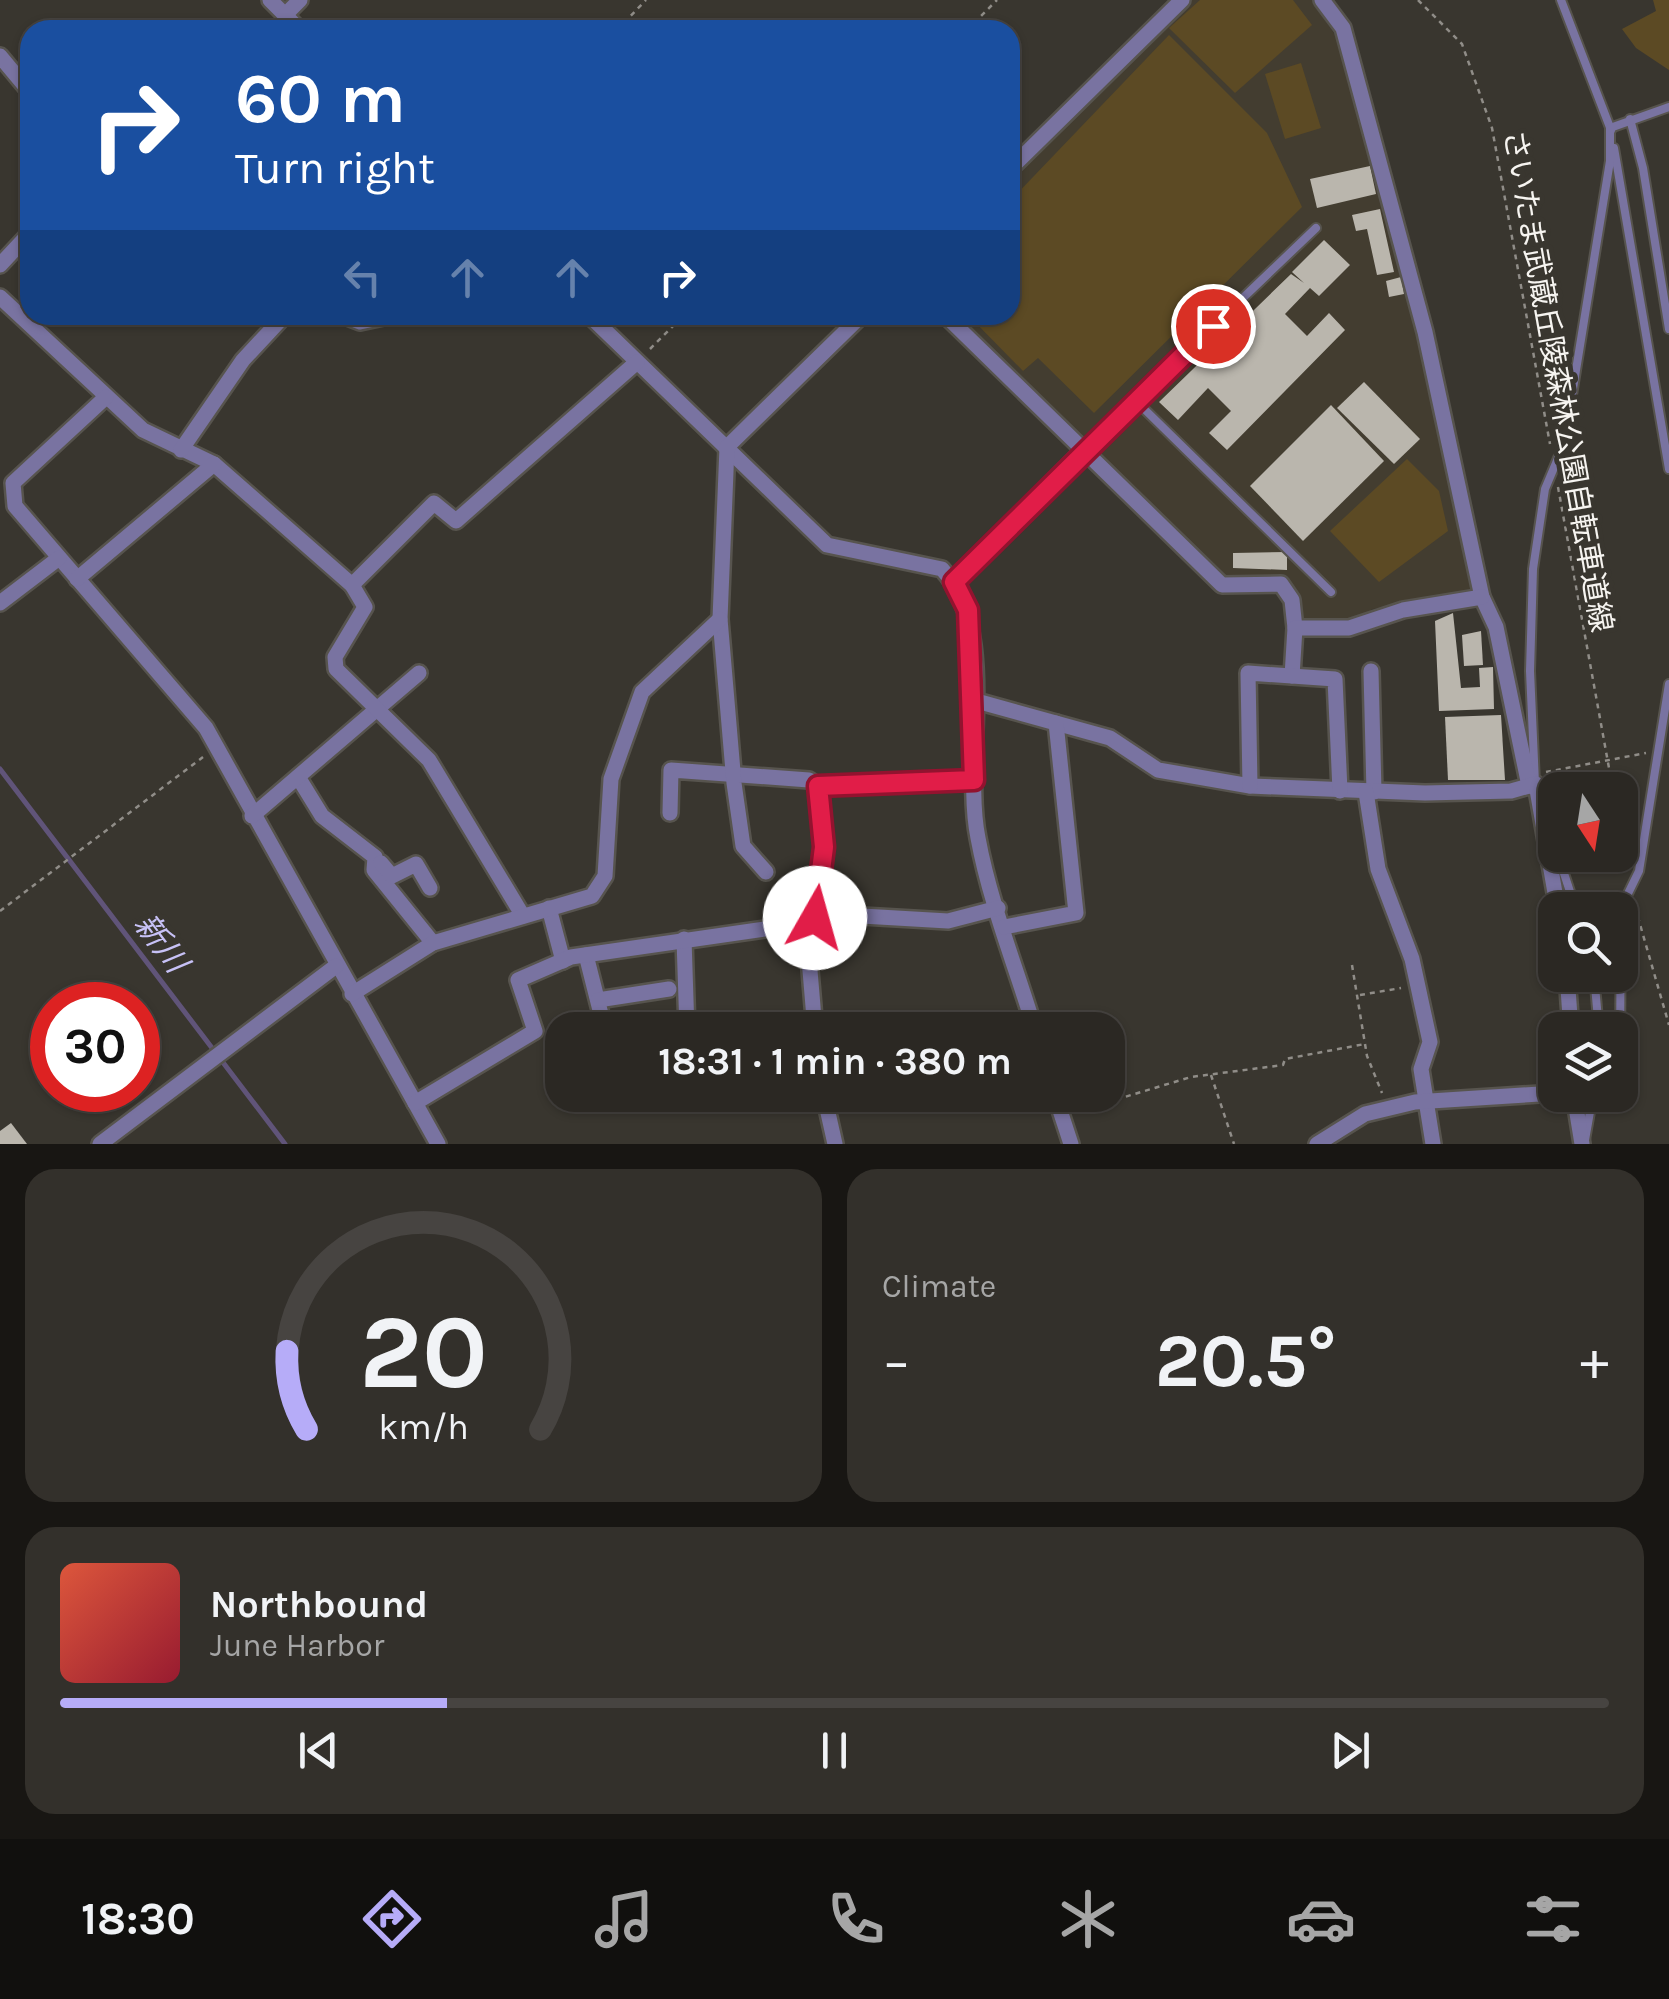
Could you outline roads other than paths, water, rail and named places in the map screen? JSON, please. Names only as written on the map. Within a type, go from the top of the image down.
[{"type":"street","points":[[270,0],[290,20]]},
{"type":"street","points":[[285,15],[300,0]]},
{"type":"street","points":[[1020,159],[1182,0]]},
{"type":"street","points":[[1322,0],[1343,28],[1426,332],[1482,597],[1496,627],[1555,892]]},
{"type":"street","points":[[0,56],[20,80]]},
{"type":"street","points":[[0,265],[20,244]]},
{"type":"street","points":[[0,297],[20,316]]},
{"type":"street","points":[[30,325],[142,430],[214,464],[352,585],[365,607],[335,658],[336,670],[429,760],[523,916]]},
{"type":"street","points":[[182,450],[243,360],[276,325]]},
{"type":"street","points":[[600,325],[827,545],[942,570],[954,582],[968,610],[977,837],[1030,1012]]},
{"type":"street","points":[[766,872],[744,846],[733,775],[720,619],[728,447],[852,325]]},
{"type":"street","points":[[956,325],[1222,585],[1280,584],[1292,600],[1292,676]]},
{"type":"street","points":[[352,585],[434,503],[456,521],[637,362]]},
{"type":"street","points":[[106,397],[14,482],[15,506],[206,728],[438,1144]]},
{"type":"street","points":[[954,582],[1082,452]]},
{"type":"street","points":[[78,579],[214,464]]},
{"type":"street","points":[[0,603],[60,558]]},
{"type":"street","points":[[1295,628],[1349,628],[1404,610],[1482,597]]},
{"type":"street","points":[[352,994],[433,943],[592,896],[605,876],[611,779],[642,692],[720,619]]},
{"type":"street","points":[[1371,671],[1370,792],[1378,869],[1418,985],[1430,1042],[1421,1069],[1418,1102],[1425,1144]]},
{"type":"street","points":[[1250,786],[1248,673],[1335,679],[1340,791]]},
{"type":"street","points":[[252,816],[419,674]]},
{"type":"street","points":[[973,700],[1110,738],[1158,770],[1250,786],[1370,792],[1512,790],[1533,781]]},
{"type":"street","points":[[1004,927],[1076,913],[1056,723]]},
{"type":"street","points":[[670,814],[671,770],[809,780],[818,786],[974,780]]},
{"type":"street","points":[[298,777],[322,816],[374,856],[392,876],[416,864],[430,888]]},
{"type":"street","points":[[814,1012],[811,920],[824,847],[818,786]]},
{"type":"street","points":[[374,856],[374,870],[433,943]]},
{"type":"street","points":[[548,908],[563,961]]},
{"type":"street","points":[[416,1103],[536,1031],[518,980],[563,961],[684,938],[845,915],[948,921],[998,908]]},
{"type":"street","points":[[684,938],[686,1012]]},
{"type":"street","points":[[586,954],[601,1012]]},
{"type":"street","points":[[100,1144],[336,966]]},
{"type":"street","points":[[598,1000],[669,989]]},
{"type":"street","points":[[1317,1144],[1365,1114],[1418,1102],[1538,1094]]},
{"type":"street","points":[[1418,1102],[1432,1144]]},
{"type":"street","points":[[827,1112],[834,1144]]},
{"type":"street","points":[[1061,1112],[1071,1144]]},
{"type":"street","points":[[1577,1112],[1583,1144]]},
{"type":"lane","points":[[1562,0],[1610,128],[1669,469]]},
{"type":"lane","points":[[1610,128],[1669,106]]},
{"type":"lane","points":[[1630,119],[1643,168],[1669,328]]},
{"type":"lane","points":[[1538,796],[1533,781],[1530,672],[1533,569],[1545,489],[1564,444],[1610,161],[1610,128]]},
{"type":"lane","points":[[1082,452],[1316,228]]},
{"type":"lane","points":[[1135,400],[1331,592]]},
{"type":"lane","points":[[1621,1012],[1622,908],[1639,872],[1669,684]]},
{"type":"lane","points":[[1583,1144],[1590,1112]]},
{"type":"waterway","name":"新川","points":[[0,769],[285,1144]]}]
